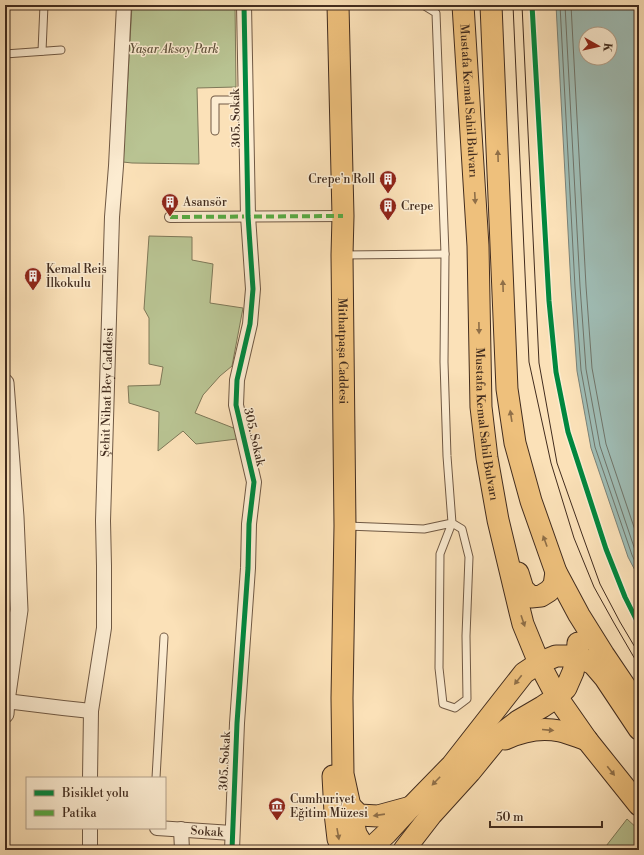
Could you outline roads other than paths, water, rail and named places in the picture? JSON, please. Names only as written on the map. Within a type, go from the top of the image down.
[{"type":"main road","name":"Mithatpaşa Caddesi","points":[[338,5],[343,216],[342,255],[345,526],[342,698],[343,774],[356,834],[366,850]]},
{"type":"main road","name":"Mustafa Kemal Sahil Bulvarı","points":[[463,5],[478,246],[481,407],[487,458],[498,520],[523,624],[539,663],[557,697],[587,740],[639,805]]},
{"type":"main road","name":"Mustafa Kemal Sahil Bulvarı","points":[[491,5],[507,389],[515,443],[531,501],[556,572],[579,615],[639,707]]},
{"type":"main road","points":[[498,520],[508,540],[523,589],[531,597],[541,596],[549,591],[554,585],[556,572]]},
{"type":"main road","points":[[404,850],[431,815],[470,772],[501,734],[518,721],[557,697],[566,688],[573,672],[577,656],[579,615]]},
{"type":"main road","points":[[369,850],[452,765],[524,673],[539,663],[556,656],[577,656],[593,664],[605,678],[639,729]]},
{"type":"main road","name":"Mithatpaşa Caddesi","points":[[342,698],[333,775],[338,839],[344,850]]},
{"type":"main road","points":[[486,751],[506,738],[539,729],[560,731],[587,740]]},
{"type":"main road","points":[[639,792],[639,799]]},
{"type":"main road","points":[[350,806],[359,815],[378,816],[411,807]]},
{"type":"street","name":"Şehit Nihat Bey Caddesi","points":[[90,777],[91,711],[104,628],[103,521],[112,217],[124,5]]},
{"type":"street","name":"305. Sokak","points":[[232,850],[237,723],[248,568],[249,524],[254,482],[236,405],[237,380],[250,324],[253,289],[248,216],[244,5]]},
{"type":"street","points":[[170,216],[343,216]]},
{"type":"street","points":[[5,383],[15,517],[19,610],[5,708],[63,708],[91,711]]},
{"type":"street","name":"Sokak","points":[[166,828],[232,833]]},
{"type":"street","points":[[90,829],[90,850]]},
{"type":"street","points":[[181,829],[182,850]]},
{"type":"lane","points":[[42,51],[44,5]]},
{"type":"lane","points":[[345,526],[424,529],[452,523],[462,529],[469,557],[466,636],[467,699],[455,708],[443,704],[439,668],[440,554],[452,523],[447,456],[444,362],[445,254],[436,13],[423,5]]},
{"type":"lane","points":[[5,54],[61,50]]},
{"type":"lane","points":[[215,131],[215,100],[246,100]]},
{"type":"lane","points":[[342,255],[445,254]]},
{"type":"lane","points":[[156,777],[164,637]]},
{"type":"water","points":[[556,5],[639,5],[639,578],[628,557],[591,448],[577,371]]},
{"type":"tram line","points":[[513,5],[529,362],[551,463],[574,538],[594,587],[639,666]]},
{"type":"tram line","points":[[522,5],[539,363],[557,463],[600,584],[639,654]]},
{"type":"place","name":"Crepe'n Roll","points":[[388,194]]},
{"type":"place","name":"Asansör","points":[[170,217]]},
{"type":"place","name":"Crepe","points":[[388,221]]},
{"type":"place","name":"Kemal Reis İlkokulu","points":[[33,291]]},
{"type":"place","name":"Cumhuriyet Eğitim Müzesi","points":[[277,821]]},
{"type":"park label","name":"Yaşar Aksoy Park","points":[[174,49]]}]
